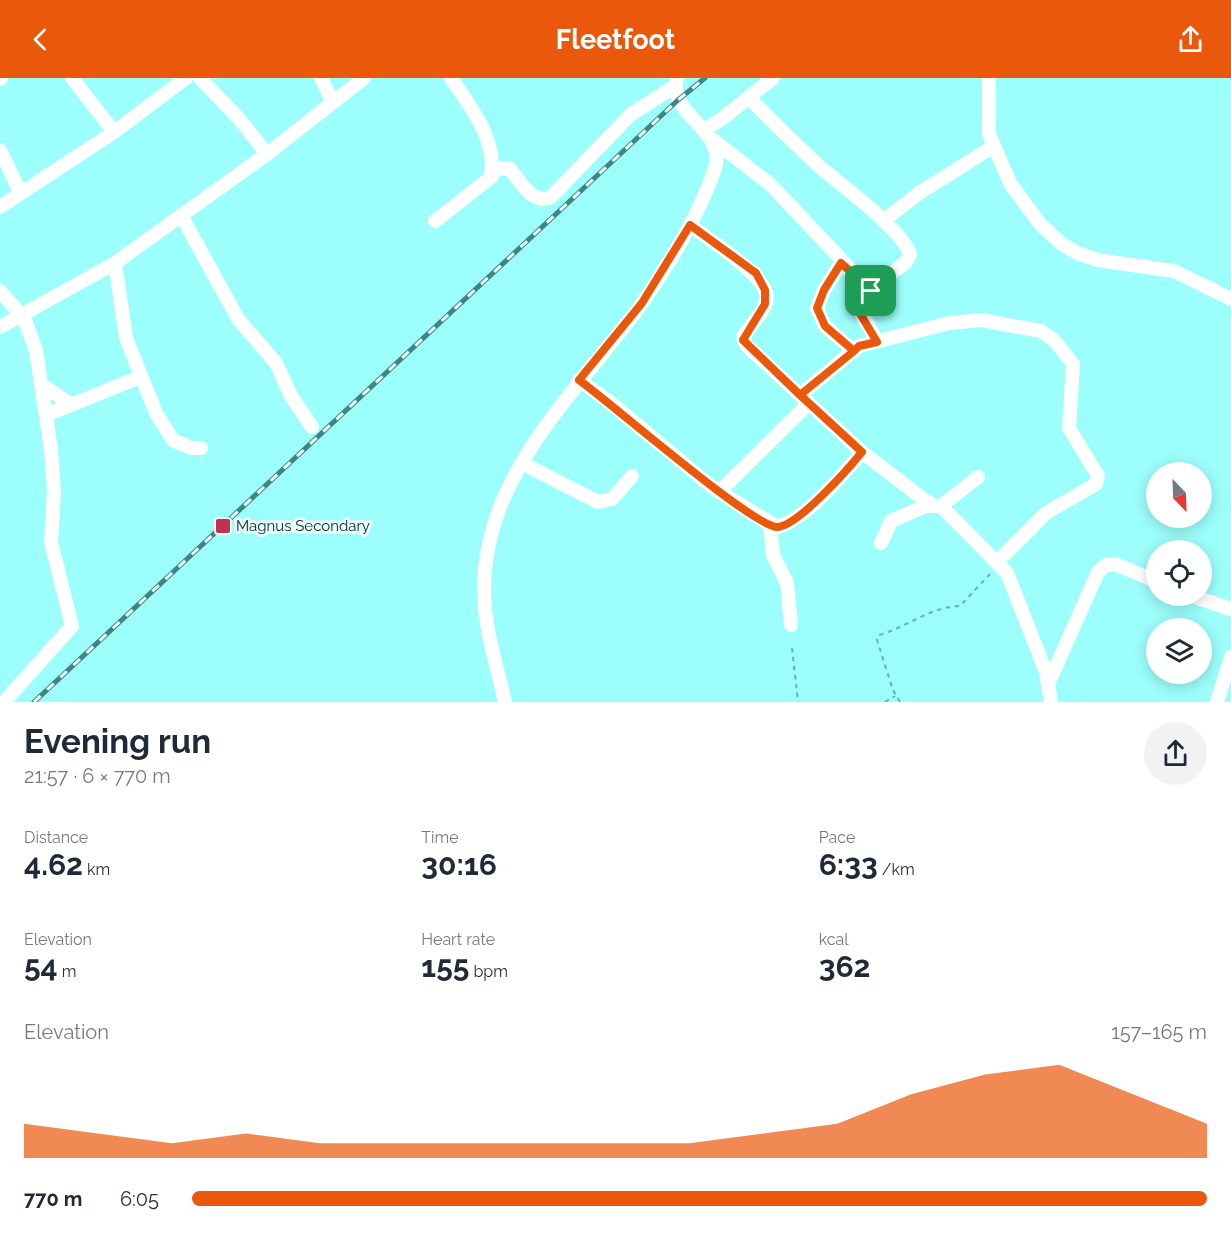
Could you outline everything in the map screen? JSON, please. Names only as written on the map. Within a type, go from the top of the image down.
[{"type":"street","points":[[72,78],[114,132]]},
{"type":"street","points":[[0,207],[114,132],[186,78]]},
{"type":"street","points":[[200,78],[241,121],[267,154]]},
{"type":"street","points":[[321,78],[332,101]]},
{"type":"street","points":[[0,327],[115,263],[267,154],[364,78]]},
{"type":"street","points":[[451,78],[485,134],[494,160],[491,177]]},
{"type":"street","points":[[707,135],[719,121],[773,78]]},
{"type":"street","points":[[989,78],[989,134],[1010,183],[1040,224],[1062,244],[1077,253],[1098,260],[1174,271],[1231,299]]},
{"type":"street","points":[[435,221],[491,177],[496,169],[509,168],[534,197],[545,200],[630,115],[676,82],[678,100],[707,135],[716,152],[715,168],[690,225],[642,303],[579,380],[522,463],[504,494],[496,514],[486,566],[484,591],[487,624],[505,702]]},
{"type":"street","points":[[748,97],[819,165],[883,221],[908,248],[910,255],[905,264],[880,280],[859,308],[859,312],[877,342]]},
{"type":"street","points":[[707,135],[771,185],[812,226],[841,263],[871,291]]},
{"type":"street","points":[[883,221],[919,193],[994,146]]},
{"type":"street","points":[[0,150],[20,192]]},
{"type":"street","points":[[181,215],[238,319],[276,363],[291,396],[312,427]]},
{"type":"street","points":[[690,225],[756,273],[767,296],[765,304],[743,340],[862,452],[938,506],[998,561],[1007,573],[1049,682],[1051,702]]},
{"type":"street","points":[[115,263],[126,338],[140,376],[168,435],[182,445],[201,448]]},
{"type":"street","points":[[841,263],[824,290],[817,308],[825,326],[854,351]]},
{"type":"street","points":[[0,291],[22,315],[36,351],[51,450],[54,492],[51,542],[72,626],[4,702]]},
{"type":"street","points":[[719,492],[805,399],[859,346],[949,323],[981,320],[1041,331],[1054,340],[1073,364],[1069,428],[1098,476],[1096,484],[1046,513],[998,561]]},
{"type":"street","points":[[46,415],[140,376]]},
{"type":"street","points":[[579,380],[615,406],[719,492],[777,527],[786,524],[829,490],[862,452]]},
{"type":"street","points":[[42,385],[72,405]]},
{"type":"street","points":[[522,463],[598,502],[612,499],[632,476]]},
{"type":"street","points":[[881,543],[891,521],[925,506],[938,506],[978,477]]},
{"type":"street","points":[[770,524],[773,555],[787,583],[791,625]]},
{"type":"street","points":[[1049,682],[1098,572],[1106,565],[1115,564],[1146,577]]},
{"type":"street","points":[[1212,603],[1231,609]]},
{"type":"street","points":[[1217,702],[1231,657]]},
{"type":"path","points":[[900,702],[877,640],[879,635],[902,628],[920,616],[945,607],[960,606],[984,583],[998,561]]},
{"type":"path","points":[[792,648],[798,702]]},
{"type":"path","points":[[885,702],[896,695]]},
{"type":"railway","points":[[34,702],[678,100],[705,78]]},
{"type":"place","name":"Magnus Secondary","points":[[223,526]]},
{"type":"route","points":[[871,291],[841,263],[824,290],[817,308],[819,317],[825,326],[854,351],[800,395],[862,452],[829,490],[786,524],[777,527],[767,523],[712,487],[615,406],[579,380],[642,303],[690,225],[722,251],[756,273],[767,296],[765,304],[742,338],[746,345],[800,395],[854,351],[859,346],[877,342],[859,312],[859,308],[871,291]]}]
